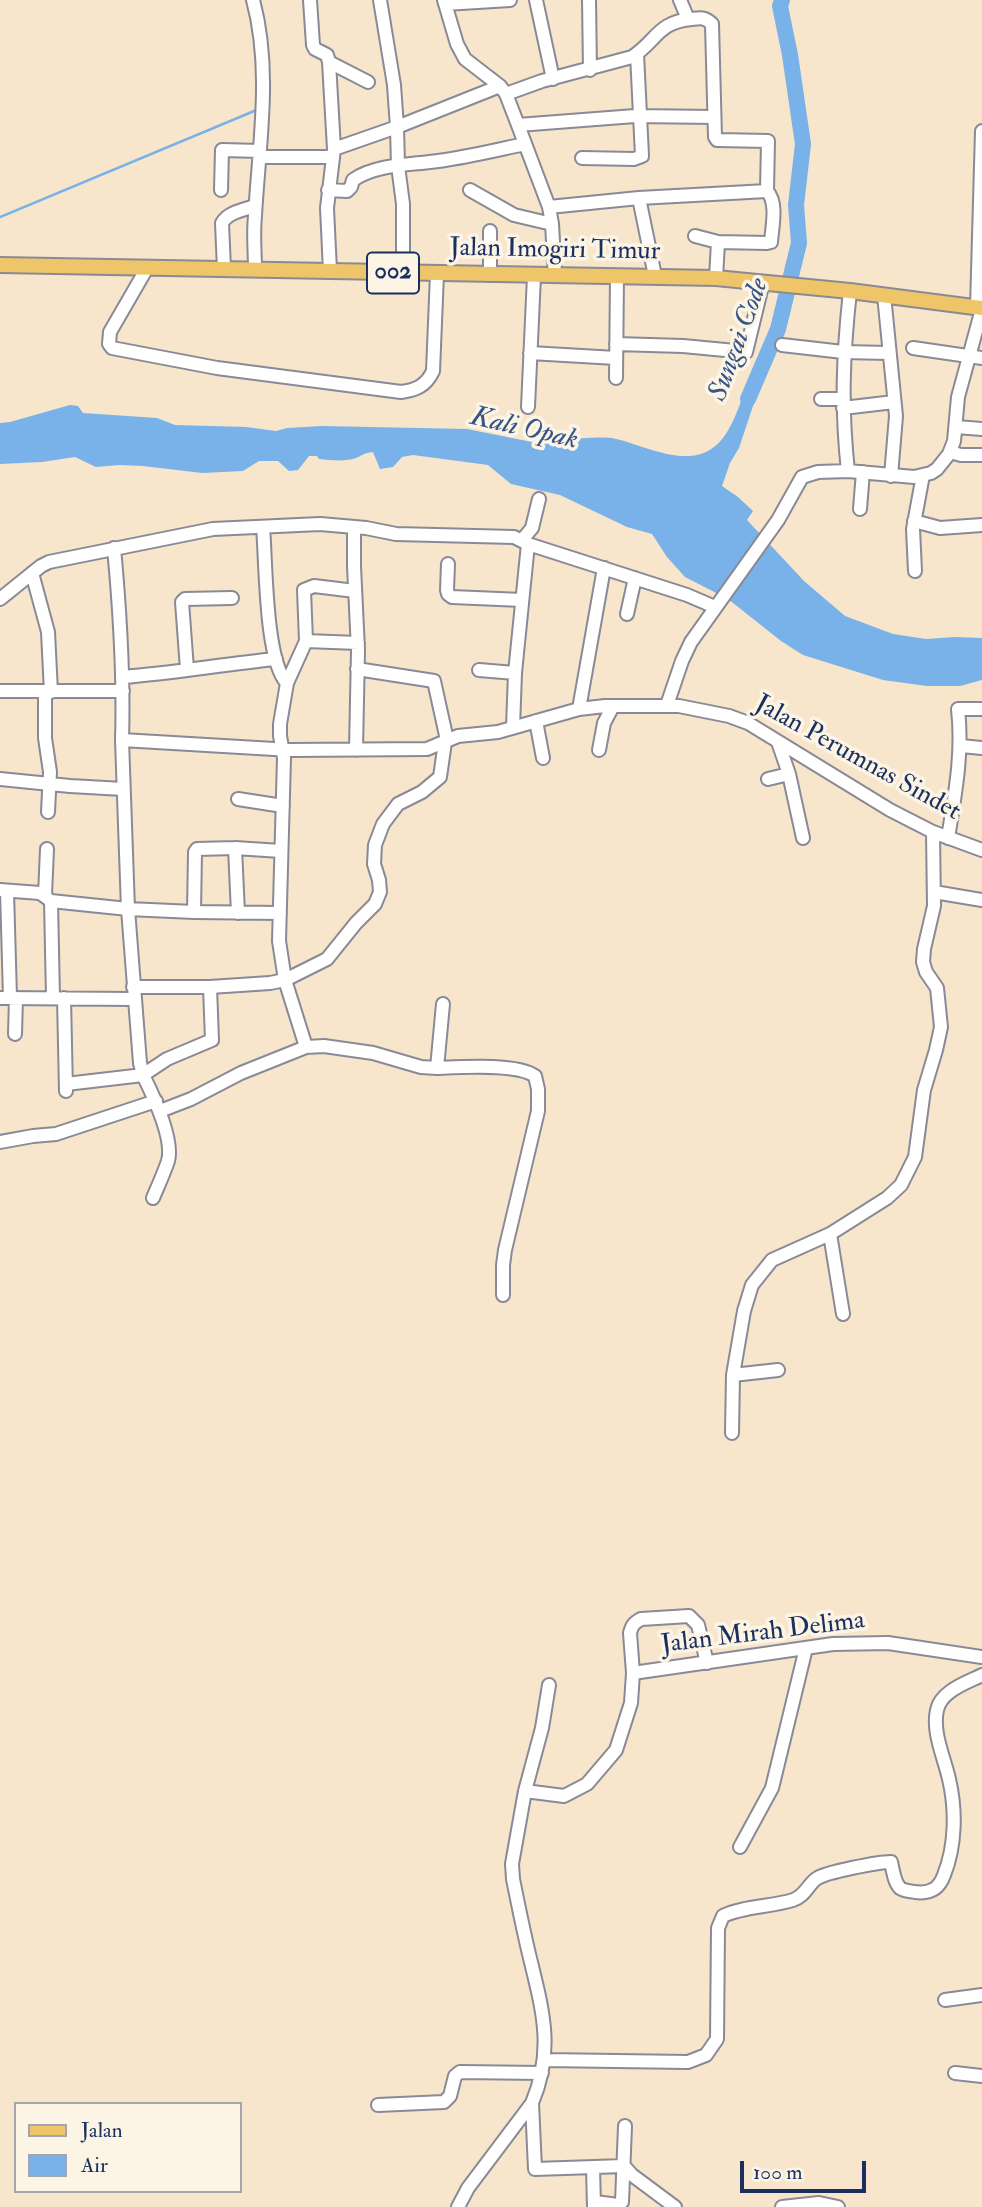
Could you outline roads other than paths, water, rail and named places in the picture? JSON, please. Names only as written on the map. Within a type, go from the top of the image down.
[{"type":"main road","name":"Jalan Imogiri Timur","points":[[0,265],[716,278],[850,291],[980,308]]},
{"type":"street","points":[[253,0],[263,53],[255,270]]},
{"type":"street","points":[[310,0],[313,45],[327,55],[329,62],[333,153],[327,208],[330,271]]},
{"type":"street","points":[[380,0],[392,73],[397,127],[403,204],[403,273]]},
{"type":"street","points":[[510,0],[445,2],[457,44],[465,59],[503,90],[518,125],[549,207],[555,276]]},
{"type":"street","points":[[536,0],[553,79]]},
{"type":"street","points":[[589,0],[590,70]]},
{"type":"street","points":[[680,0],[688,19]]},
{"type":"street","points":[[220,190],[222,150],[260,154],[333,153],[397,127],[503,90],[590,70],[632,57],[669,24],[702,18],[712,24],[715,137],[718,140],[768,141],[767,191],[773,198],[773,204],[771,242],[718,242],[695,236]]},
{"type":"street","points":[[582,158],[642,156],[637,54]]},
{"type":"street","points":[[329,62],[368,82]]},
{"type":"street","points":[[518,125],[641,116],[714,117]]},
{"type":"street","points":[[667,705],[686,651],[715,606],[778,520],[802,477],[818,472],[848,471],[904,477],[923,475],[937,469],[950,452],[956,427],[958,397],[980,308],[982,131]]},
{"type":"street","points":[[328,190],[347,191],[352,180],[379,169],[525,144]]},
{"type":"street","points":[[470,190],[514,215],[552,224]]},
{"type":"street","points":[[549,207],[639,198],[767,191]]},
{"type":"street","points":[[639,198],[655,276]]},
{"type":"street","points":[[224,269],[223,219],[256,206]]},
{"type":"street","points":[[489,231],[490,275]]},
{"type":"street","points":[[716,278],[718,242]]},
{"type":"street","points":[[147,268],[110,332],[108,337],[112,348],[217,368],[401,392],[419,388],[433,371],[437,274]]},
{"type":"street","points":[[528,407],[534,276]]},
{"type":"street","points":[[615,378],[617,276]]},
{"type":"street","points":[[616,344],[683,346],[746,352],[764,282]]},
{"type":"street","points":[[848,471],[842,403],[843,352],[850,291]]},
{"type":"street","points":[[884,295],[894,402],[895,434],[891,476]]},
{"type":"street","points":[[782,345],[843,352],[888,353]]},
{"type":"street","points":[[913,348],[982,358]]},
{"type":"street","points":[[530,353],[616,358]]},
{"type":"street","points":[[821,399],[842,403],[894,402]]},
{"type":"street","points":[[956,427],[982,429]]},
{"type":"street","points":[[950,452],[961,456],[982,455]]},
{"type":"street","points":[[860,509],[863,472]]},
{"type":"street","points":[[915,571],[912,536],[923,475]]},
{"type":"street","points":[[513,727],[525,542],[540,499]]},
{"type":"street","points":[[914,521],[940,528],[982,525]]},
{"type":"street","points":[[0,599],[41,566],[50,562],[213,529],[320,524],[396,534],[514,537],[715,606]]},
{"type":"street","points":[[263,527],[271,632],[276,659],[282,678],[287,683]]},
{"type":"street","points":[[354,527],[358,643],[356,750]]},
{"type":"street","points":[[114,548],[123,677],[123,789],[128,909],[139,1063],[142,1075],[158,1106],[169,1150],[169,1158],[153,1198]]},
{"type":"street","points":[[448,564],[447,590],[452,597],[522,600]]},
{"type":"street","points":[[579,709],[604,568]]},
{"type":"street","points":[[32,573],[48,632],[45,738],[50,783],[48,812]]},
{"type":"street","points":[[627,614],[635,578]]},
{"type":"street","points":[[306,1047],[285,980],[279,941],[284,758],[280,724],[287,683],[306,641],[304,590],[314,586],[355,591]]},
{"type":"street","points":[[187,670],[182,602],[185,599],[232,598]]},
{"type":"street","points":[[306,641],[358,643]]},
{"type":"street","points":[[123,677],[276,659]]},
{"type":"street","points":[[9,998],[59,998],[270,983],[285,980],[327,959],[374,904],[380,892],[374,864],[375,845],[383,824],[398,804],[422,792],[440,777],[446,741],[434,681],[357,669]]},
{"type":"street","points":[[479,670],[515,673]]},
{"type":"street","points":[[0,691],[123,691]]},
{"type":"street","name":"Jalan Perumnas Sindet","points":[[122,740],[282,749],[427,749],[458,736],[498,732],[579,709],[667,705],[729,716],[748,723],[871,800],[933,832],[982,850]]},
{"type":"street","points":[[599,750],[604,723],[613,706]]},
{"type":"street","points":[[948,838],[961,746],[958,709],[982,709]]},
{"type":"street","points":[[536,721],[543,758]]},
{"type":"street","points":[[778,742],[789,774],[803,838]]},
{"type":"street","points":[[961,746],[982,748]]},
{"type":"street","points":[[768,779],[789,774]]},
{"type":"street","points":[[0,779],[123,789]]},
{"type":"street","points":[[238,799],[283,806]]},
{"type":"street","points":[[732,1433],[733,1375],[744,1311],[752,1285],[772,1260],[830,1234],[894,1193],[915,1157],[924,1090],[941,1027],[937,988],[923,962],[933,911],[933,832]]},
{"type":"street","points":[[194,912],[195,850],[235,848],[281,851]]},
{"type":"street","points":[[235,848],[238,913]]},
{"type":"street","points":[[47,849],[48,898],[66,1088],[142,1075],[167,1059],[212,1040],[210,987]]},
{"type":"street","points":[[15,1034],[9,998],[4,891],[128,909],[280,913]]},
{"type":"street","points":[[934,892],[982,900]]},
{"type":"street","points":[[437,1068],[443,1004]]},
{"type":"street","points":[[0,1142],[56,1135],[191,1099],[241,1073],[306,1047],[324,1046],[373,1053],[421,1067],[529,1071],[535,1076],[538,1089],[538,1111],[505,1250],[503,1295]]},
{"type":"street","points":[[830,1234],[842,1314]]},
{"type":"street","points":[[733,1375],[778,1370]]},
{"type":"street","points":[[525,1791],[564,1796],[587,1784],[616,1750],[631,1703],[631,1627],[641,1619],[689,1616],[698,1625],[706,1662]]},
{"type":"street","name":"Jalan Mirah Delima","points":[[633,1673],[833,1644],[888,1643],[982,1657]]},
{"type":"street","points":[[740,1847],[772,1787],[806,1648]]},
{"type":"street","points":[[378,2105],[442,2102],[449,2097],[454,2076],[460,2072],[688,2062],[706,2055],[717,2039],[718,1928],[723,1916],[793,1900],[804,1894],[820,1876],[880,1863],[891,1862],[896,1882],[905,1890],[928,1892],[938,1886],[948,1864],[954,1815],[950,1779],[936,1724],[936,1713],[940,1701],[956,1687],[982,1675]]},
{"type":"street","points":[[550,1685],[525,1791],[512,1864],[513,1879],[545,2019],[543,2067],[532,2104],[535,2169],[593,2167],[628,2170],[674,2207]]},
{"type":"street","points":[[945,2000],[982,1995]]},
{"type":"street","points":[[955,2073],[982,2076]]},
{"type":"street","points":[[457,2207],[468,2188],[532,2104]]},
{"type":"street","points":[[593,2167],[601,2205],[622,2202],[628,2170],[625,2126]]},
{"type":"street","points":[[782,2207],[819,2203],[838,2207]]},
{"type":"water","points":[[751,374],[760,385],[739,448],[722,486],[753,511],[747,520],[804,581],[845,616],[893,634],[926,639],[982,638],[982,680],[960,686],[927,686],[883,680],[803,655],[728,599],[685,577],[667,557],[652,534],[627,527],[560,495],[511,484],[488,465],[413,455],[402,457],[393,467],[380,469],[373,452],[342,460],[309,456],[298,470],[289,471],[278,461],[259,461],[243,471],[202,473],[143,466],[96,467],[75,457],[0,464],[0,423],[70,405],[78,406],[83,413],[157,418],[175,425],[246,427],[276,431],[322,426],[467,429],[542,444],[612,438],[670,454],[698,455],[711,449],[727,432]]},
{"type":"waterway","name":"Sungai Code","points":[[748,399],[778,329],[799,243],[796,205],[803,144],[780,6],[782,0]]},
{"type":"waterway","points":[[0,217],[259,109]]},
{"type":"water label","name":"Kali Opak","points":[[524,430]]}]
